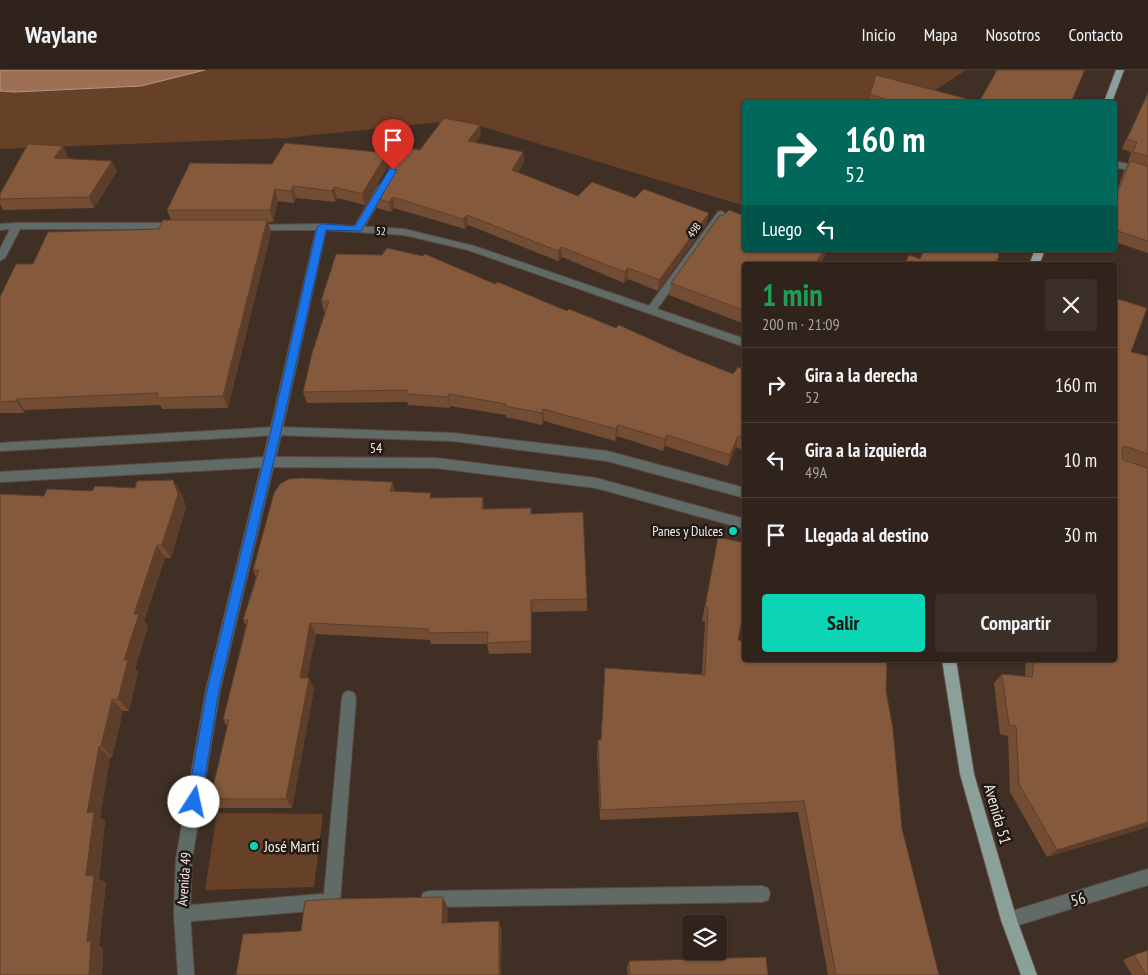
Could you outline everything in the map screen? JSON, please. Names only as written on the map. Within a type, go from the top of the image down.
[{"type":"main road","points":[[1109,100],[1120,70]]},
{"type":"main road","name":"Avenida 51","points":[[949,662],[967,774],[1009,920],[1029,975]]},
{"type":"street","points":[[358,229],[410,140]]},
{"type":"street","points":[[1117,164],[1148,172]]},
{"type":"street","name":"49B","points":[[651,310],[721,214]]},
{"type":"street","points":[[0,258],[17,226]]},
{"type":"street","points":[[0,227],[184,226]]},
{"type":"street","name":"52","points":[[243,227],[322,227],[404,232],[471,248],[742,342]]},
{"type":"street","name":"Avenida 49","points":[[186,975],[182,914],[184,859],[213,690],[269,462],[322,227]]},
{"type":"street","name":"54","points":[[0,446],[276,431],[453,437],[607,456],[742,492]]},
{"type":"street","name":"54","points":[[0,477],[269,462],[436,463],[596,483],[742,523]]},
{"type":"street","points":[[332,901],[349,698]]},
{"type":"street","name":"56","points":[[1009,920],[1148,877]]},
{"type":"street","points":[[417,899],[762,894]]},
{"type":"street","points":[[182,914],[348,900]]},
{"type":"shaded area","points":[[0,70],[205,70],[141,86],[15,92],[0,91]]},
{"type":"shaded area","points":[[205,70],[966,70],[920,100],[742,100],[742,205],[460,120],[285,138],[0,149],[0,91],[15,92],[141,86]]},
{"type":"shaded area","points":[[217,813],[323,814],[314,887],[205,890]]},
{"type":"building","points":[[997,70],[1085,70],[1072,100],[980,100]]},
{"type":"building","points":[[876,75],[971,100],[888,100],[870,94]]},
{"type":"building","points":[[1148,93],[1148,156],[1133,152],[1137,142],[1127,139]]},
{"type":"building","points":[[444,118],[480,125],[468,141],[523,152],[512,170],[578,196],[592,182],[635,198],[644,189],[709,213],[659,280],[628,268],[625,272],[561,247],[558,251],[467,215],[463,219],[393,197],[389,202],[375,198],[400,155],[402,156],[409,148],[420,150]]},
{"type":"building","points":[[285,143],[387,153],[362,194],[334,187],[332,191],[293,186],[291,191],[275,189],[270,210],[167,210],[190,163],[272,164]]},
{"type":"building","points":[[28,144],[63,146],[54,158],[112,161],[89,197],[0,199],[0,194]]},
{"type":"building","points":[[1130,161],[1148,166],[1148,241],[1117,231],[1117,194]]},
{"type":"building","points":[[729,210],[742,215],[742,252],[823,252],[817,261],[820,262],[742,262],[742,310],[671,283],[720,215],[723,216]]},
{"type":"building","points":[[163,220],[267,220],[223,396],[157,398],[158,393],[17,399],[16,401],[0,402],[0,297],[16,264],[33,264],[48,232],[159,229]]},
{"type":"building","points":[[387,248],[423,256],[425,254],[495,284],[498,282],[567,311],[569,309],[616,328],[619,325],[733,374],[738,367],[742,369],[742,437],[738,436],[730,455],[667,435],[665,439],[618,425],[616,429],[543,409],[542,413],[505,406],[506,404],[449,394],[448,397],[406,394],[407,390],[303,392],[312,353],[329,301],[321,301],[336,254],[382,255]]},
{"type":"building","points":[[923,252],[999,252],[996,262],[906,262],[909,255],[920,259]]},
{"type":"building","points":[[1117,299],[1147,308],[1131,352],[1148,356],[1148,454],[1124,446],[1122,448],[1123,460],[1148,468],[1148,822],[1057,850],[1019,784],[1016,726],[1009,725],[1002,674],[1032,677],[1034,662],[1117,662]]},
{"type":"building","points":[[289,479],[393,482],[390,491],[431,493],[430,498],[483,497],[482,509],[531,508],[531,514],[583,512],[587,599],[531,600],[531,641],[487,643],[488,632],[428,633],[429,629],[310,623],[300,678],[309,678],[286,799],[210,799],[229,720],[223,720],[248,620],[243,620],[259,570],[253,570],[274,493],[280,484]]},
{"type":"building","points":[[173,480],[178,494],[162,545],[157,545],[134,614],[139,614],[124,660],[128,660],[118,699],[112,700],[101,746],[99,747],[87,813],[94,812],[86,876],[94,875],[87,942],[91,941],[89,975],[0,975],[0,494],[44,496],[47,489],[92,491],[95,486],[135,488],[137,481]]},
{"type":"building","points":[[718,537],[742,542],[742,618],[738,640],[742,641],[742,662],[887,662],[886,691],[893,729],[902,829],[939,975],[836,975],[804,801],[601,810],[598,740],[601,740],[605,668],[705,675],[708,608],[705,607]]},
{"type":"building","points":[[443,897],[442,923],[499,921],[499,975],[236,975],[243,934],[301,931],[305,901]]},
{"type":"building","points":[[1148,950],[1148,975],[1146,975],[1134,955]]},
{"type":"building","points":[[766,957],[768,975],[630,975],[629,961],[727,960],[727,958]]},
{"type":"place","name":"Panes y Dulces","points":[[733,531]]},
{"type":"place","name":"José Martí","points":[[254,846]]},
{"type":"route","points":[[194,802],[213,690],[276,431],[322,227],[358,229],[393,170]]}]
